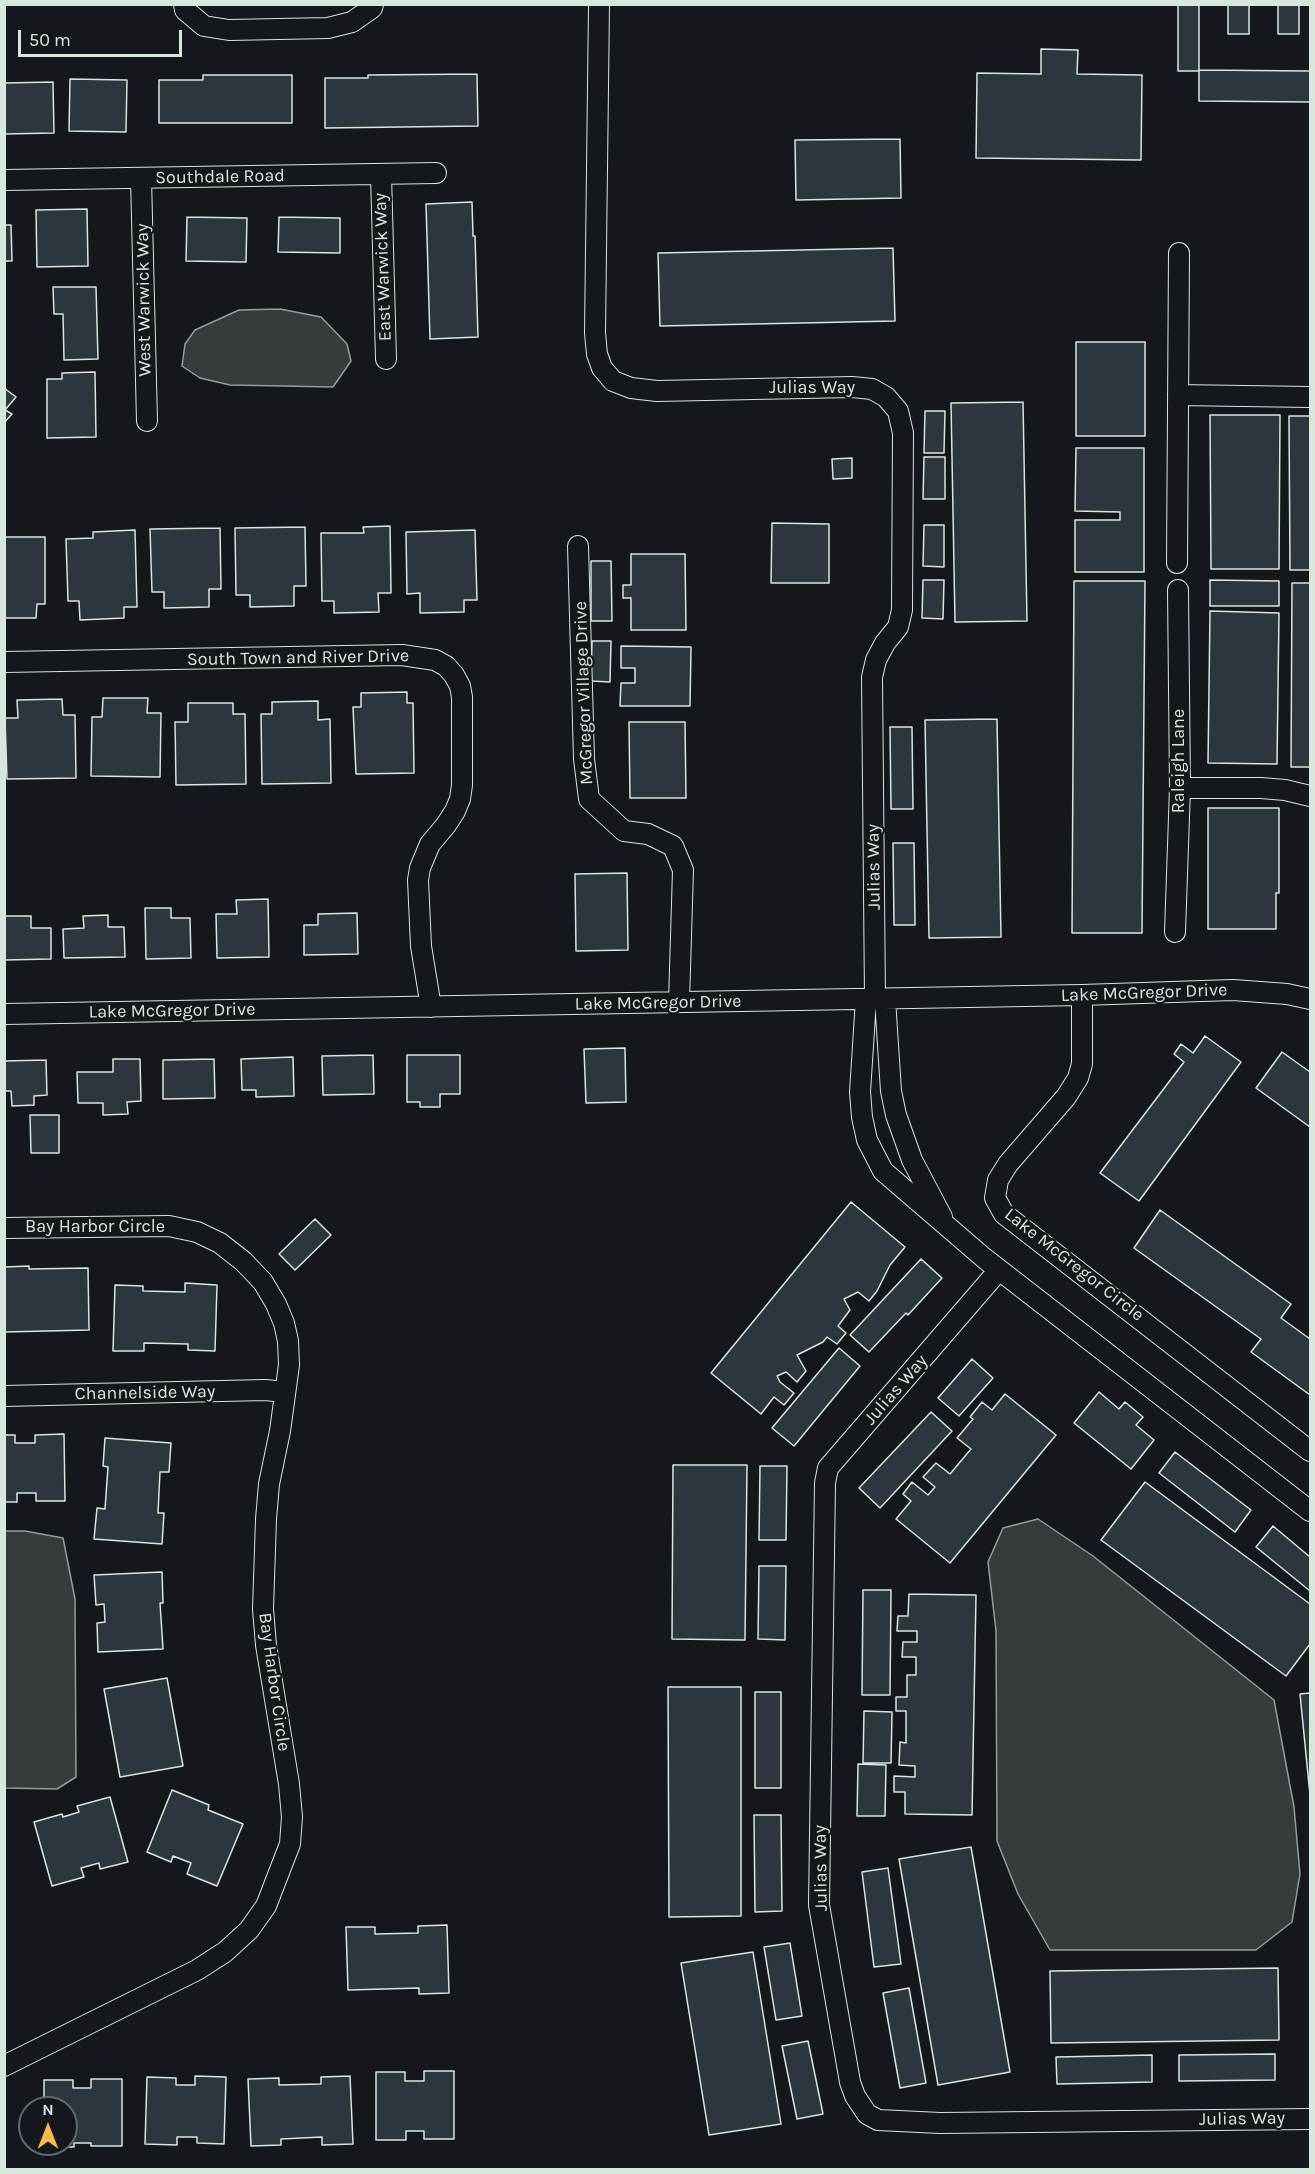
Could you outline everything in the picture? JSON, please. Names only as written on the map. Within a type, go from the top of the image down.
[{"type":"street","points":[[184,4],[185,10],[204,26],[229,30],[328,28],[352,22],[372,8],[373,4]]},
{"type":"street","name":"Julias Way","points":[[599,4],[595,333],[597,354],[602,368],[613,381],[631,388],[657,391],[852,387],[872,389],[886,397],[898,411],[903,433],[902,610],[898,627],[885,643],[876,660],[872,677],[875,999],[896,1115],[912,1160],[948,1227]]},
{"type":"street","name":"Southdale Road","points":[[4,180],[436,173]]},
{"type":"street","name":"East Warwick Way","points":[[381,174],[386,359]]},
{"type":"street","name":"West Warwick Way","points":[[141,178],[147,422]]},
{"type":"street","points":[[1177,563],[1179,253]]},
{"type":"street","points":[[1178,395],[1311,397]]},
{"type":"street","name":"McGregor Village Drive","points":[[578,546],[584,759],[589,799],[624,831],[648,834],[673,846],[683,870],[679,1002]]},
{"type":"street","name":"Raleigh Lane","points":[[1175,932],[1180,788],[1178,590]]},
{"type":"street","name":"South Town and River Drive","points":[[4,663],[402,655],[435,660],[446,666],[460,686],[462,697],[462,785],[455,811],[430,844],[420,868],[418,880],[421,946],[431,1007]]},
{"type":"street","points":[[1180,788],[1261,788],[1286,790],[1311,796]]},
{"type":"street","name":"Lake McGregor Drive","points":[[4,1014],[1082,995],[1233,990],[1310,997]]},
{"type":"street","name":"Lake McGregor Circle","points":[[1082,995],[1082,1064],[1078,1078],[1066,1098],[1008,1164],[998,1180],[995,1198],[1004,1214],[1311,1451]]},
{"type":"street","name":"Julias Way","points":[[875,999],[860,1092],[867,1140],[883,1171],[999,1270],[1311,1511]]},
{"type":"street","name":"Bay Harbor Circle","points":[[4,1228],[169,1226],[197,1232],[220,1243],[243,1261],[262,1282],[280,1314],[288,1341],[289,1365],[269,1484],[263,1564],[264,1609],[266,1645],[289,1784],[292,1817],[290,1844],[266,1906],[249,1930],[225,1952],[197,1970],[4,2066]]},
{"type":"street","name":"Julias Way","points":[[999,1270],[828,1468],[825,1483],[819,1905],[850,2082],[855,2096],[867,2114],[878,2120],[888,2121],[940,2123],[1311,2118]]},
{"type":"street","name":"Channelside Way","points":[[4,1396],[265,1390],[285,1392]]},
{"type":"shaded area","points":[[280,309],[321,317],[347,344],[351,361],[333,387],[230,385],[200,378],[182,366],[185,344],[195,330],[239,310]]},
{"type":"shaded area","points":[[1038,1519],[1093,1556],[1274,1700],[1294,1807],[1300,1874],[1292,1922],[1256,1950],[1050,1950],[1018,1894],[997,1841],[996,1631],[988,1562],[1003,1528]]},
{"type":"shaded area","points":[[4,1531],[25,1531],[63,1538],[75,1599],[76,1777],[57,1789],[5,1788]]},
{"type":"building","points":[[1178,4],[1199,4],[1199,71],[1178,71]]},
{"type":"building","points":[[1228,4],[1249,4],[1249,34],[1228,34]]},
{"type":"building","points":[[1278,4],[1299,4],[1299,34],[1278,34]]},
{"type":"building","points":[[1041,49],[1078,50],[1077,74],[1142,75],[1141,160],[976,158],[977,73],[1041,74]]},
{"type":"building","points":[[1199,70],[1310,71],[1310,102],[1199,101]]},
{"type":"building","points":[[477,74],[478,126],[325,128],[325,78],[368,78],[368,75]]},
{"type":"building","points":[[203,75],[292,75],[292,123],[159,123],[159,80],[203,80]]},
{"type":"building","points":[[70,79],[127,80],[126,132],[69,131]]},
{"type":"building","points":[[53,82],[54,133],[4,134],[4,83]]},
{"type":"building","points":[[900,139],[901,198],[796,200],[795,140]]},
{"type":"building","points":[[472,202],[478,337],[430,339],[426,204]]},
{"type":"building","points":[[87,209],[88,266],[37,267],[36,210]]},
{"type":"building","points":[[187,217],[247,218],[246,262],[186,261]]},
{"type":"building","points":[[279,217],[340,218],[340,253],[278,252]]},
{"type":"building","points":[[4,225],[11,225],[12,261],[4,261]]},
{"type":"building","points":[[893,248],[895,321],[660,326],[658,253]]},
{"type":"building","points":[[53,287],[96,287],[98,359],[64,360],[63,314],[54,314]]},
{"type":"building","points":[[1076,342],[1145,342],[1145,436],[1076,436]]},
{"type":"building","points":[[95,372],[96,437],[47,438],[47,379],[62,379],[62,373]]},
{"type":"building","points":[[4,388],[16,397],[5,410],[12,414],[4,423]]},
{"type":"building","points":[[1023,402],[1027,621],[955,622],[951,403]]},
{"type":"building","points":[[925,411],[945,411],[944,453],[924,453]]},
{"type":"building","points":[[1210,415],[1280,415],[1279,569],[1211,569]]},
{"type":"building","points":[[1289,416],[1310,416],[1310,570],[1290,570]]},
{"type":"building","points":[[1076,448],[1144,448],[1144,572],[1075,572],[1075,520],[1120,520],[1120,512],[1075,511]]},
{"type":"building","points":[[924,457],[945,457],[945,499],[923,499]]},
{"type":"building","points":[[852,458],[852,478],[833,479],[832,459]]},
{"type":"building","points":[[772,523],[829,524],[829,583],[771,583]]},
{"type":"building","points":[[924,525],[944,525],[944,567],[923,566]]},
{"type":"building","points":[[390,526],[391,593],[378,593],[379,612],[334,613],[334,601],[322,601],[321,533],[364,533],[363,527]]},
{"type":"building","points":[[305,527],[306,586],[294,586],[294,606],[250,607],[250,595],[236,595],[235,528]]},
{"type":"building","points":[[220,528],[221,589],[209,589],[209,607],[164,608],[164,592],[152,592],[150,529]]},
{"type":"building","points":[[135,530],[137,607],[124,607],[124,618],[80,620],[79,601],[68,601],[66,539],[93,538],[93,532]]},
{"type":"building","points":[[475,530],[477,600],[464,600],[464,612],[420,613],[420,593],[407,594],[406,532]]},
{"type":"building","points":[[4,537],[45,537],[45,604],[37,604],[36,618],[4,618]]},
{"type":"building","points":[[631,554],[685,554],[686,630],[631,630],[631,598],[623,598],[623,585],[631,585]]},
{"type":"building","points":[[591,561],[611,561],[612,621],[591,621]]},
{"type":"building","points":[[923,580],[944,580],[943,619],[922,618]]},
{"type":"building","points":[[1210,580],[1279,581],[1279,606],[1210,606]]},
{"type":"building","points":[[1074,581],[1145,581],[1142,933],[1072,933]]},
{"type":"building","points":[[1292,583],[1310,583],[1310,767],[1291,767]]},
{"type":"building","points":[[1210,611],[1279,613],[1277,764],[1208,763]]},
{"type":"building","points":[[592,641],[611,641],[610,682],[591,681]]},
{"type":"building","points":[[621,646],[691,647],[690,706],[620,706],[621,683],[635,683],[635,668],[621,668]]},
{"type":"building","points":[[407,692],[407,703],[413,703],[414,773],[356,774],[353,707],[361,707],[361,693]]},
{"type":"building","points":[[103,698],[148,698],[147,713],[161,713],[160,777],[91,776],[92,717],[102,717]]},
{"type":"building","points":[[62,699],[63,715],[75,715],[76,778],[7,779],[5,718],[18,718],[17,700]]},
{"type":"building","points":[[318,701],[318,720],[330,719],[331,783],[262,784],[261,714],[272,714],[272,702]]},
{"type":"building","points":[[188,703],[233,703],[233,714],[245,714],[246,784],[176,785],[175,722],[188,722]]},
{"type":"building","points":[[997,719],[1001,937],[929,938],[925,720]]},
{"type":"building","points":[[629,722],[685,722],[686,798],[630,798]]},
{"type":"building","points":[[890,727],[912,727],[913,809],[891,809]]},
{"type":"building","points":[[1208,808],[1279,808],[1279,893],[1276,893],[1276,929],[1208,929]]},
{"type":"building","points":[[893,843],[914,843],[915,925],[894,925]]},
{"type":"building","points":[[627,873],[628,950],[576,951],[575,874]]},
{"type":"building","points":[[268,899],[269,957],[217,958],[216,914],[237,914],[236,900]]},
{"type":"building","points":[[145,908],[171,908],[171,918],[190,918],[191,958],[146,959]]},
{"type":"building","points":[[357,913],[358,954],[304,955],[304,925],[318,925],[318,914]]},
{"type":"building","points":[[108,915],[108,927],[124,927],[125,957],[64,958],[63,929],[84,928],[83,916]]},
{"type":"building","points":[[5,916],[31,916],[31,928],[51,928],[51,959],[4,960]]},
{"type":"building","points":[[1205,1036],[1241,1062],[1139,1201],[1100,1173],[1184,1062],[1174,1054],[1181,1044],[1193,1053]]},
{"type":"building","points":[[625,1048],[626,1102],[586,1103],[584,1049]]},
{"type":"building","points":[[1282,1052],[1310,1072],[1310,1127],[1256,1088]]},
{"type":"building","points":[[373,1055],[374,1094],[323,1095],[322,1056]]},
{"type":"building","points":[[407,1055],[460,1055],[460,1094],[440,1094],[440,1107],[420,1107],[420,1102],[407,1102]]},
{"type":"building","points":[[293,1057],[294,1096],[256,1097],[256,1090],[242,1090],[241,1059]]},
{"type":"building","points":[[113,1059],[140,1059],[141,1101],[127,1102],[128,1114],[103,1115],[103,1103],[78,1103],[77,1072],[113,1072]]},
{"type":"building","points":[[214,1059],[215,1098],[163,1099],[163,1060]]},
{"type":"building","points":[[46,1060],[47,1095],[34,1096],[34,1105],[12,1106],[11,1091],[4,1091],[4,1061]]},
{"type":"building","points":[[30,1115],[59,1115],[59,1153],[31,1153]]},
{"type":"building","points":[[851,1202],[905,1247],[890,1265],[877,1291],[869,1301],[858,1292],[844,1299],[850,1310],[838,1326],[846,1333],[837,1344],[827,1337],[823,1342],[797,1355],[806,1371],[797,1382],[786,1372],[777,1376],[780,1382],[794,1393],[784,1405],[774,1397],[761,1414],[711,1373]]},
{"type":"building","points":[[1160,1210],[1291,1304],[1281,1318],[1310,1339],[1310,1395],[1251,1352],[1261,1339],[1134,1248]]},
{"type":"building","points":[[315,1219],[331,1235],[295,1270],[279,1254]]},
{"type":"building","points":[[921,1259],[942,1278],[869,1352],[850,1335]]},
{"type":"building","points":[[29,1266],[29,1269],[88,1268],[89,1330],[4,1332],[4,1267]]},
{"type":"building","points":[[185,1283],[217,1285],[215,1351],[188,1350],[188,1344],[144,1343],[144,1351],[113,1351],[115,1285],[143,1286],[143,1291],[185,1292]]},
{"type":"building","points":[[839,1348],[860,1366],[794,1446],[772,1428]]},
{"type":"building","points":[[972,1359],[993,1378],[959,1416],[938,1398]]},
{"type":"building","points":[[1099,1392],[1119,1409],[1125,1402],[1143,1417],[1136,1425],[1154,1440],[1131,1469],[1074,1423]]},
{"type":"building","points":[[1005,1394],[1056,1435],[950,1563],[896,1519],[911,1501],[903,1494],[912,1482],[928,1495],[935,1487],[923,1477],[936,1463],[950,1474],[971,1449],[957,1438],[973,1419],[970,1417],[982,1402],[992,1410]]},
{"type":"building","points":[[931,1412],[952,1431],[880,1508],[859,1488]]},
{"type":"building","points":[[64,1434],[65,1501],[36,1501],[36,1493],[17,1493],[17,1502],[4,1502],[4,1435],[15,1435],[15,1443],[35,1443],[35,1435]]},
{"type":"building","points":[[105,1438],[171,1443],[169,1472],[160,1472],[158,1513],[164,1513],[162,1544],[94,1539],[97,1508],[105,1509],[108,1467],[103,1466]]},
{"type":"building","points":[[1175,1452],[1251,1510],[1235,1532],[1159,1473]]},
{"type":"building","points":[[673,1465],[747,1465],[745,1640],[672,1639]]},
{"type":"building","points":[[760,1466],[787,1466],[786,1540],[759,1540]]},
{"type":"building","points":[[1145,1482],[1310,1604],[1310,1644],[1286,1676],[1101,1540]]},
{"type":"building","points":[[1273,1526],[1310,1557],[1310,1591],[1256,1547]]},
{"type":"building","points":[[759,1566],[786,1566],[785,1640],[758,1639]]},
{"type":"building","points":[[162,1572],[163,1603],[160,1603],[163,1649],[98,1652],[97,1623],[105,1622],[104,1604],[96,1605],[94,1575]]},
{"type":"building","points":[[863,1590],[891,1590],[890,1695],[862,1695]]},
{"type":"building","points":[[909,1594],[976,1595],[972,1815],[905,1814],[905,1792],[894,1792],[894,1776],[915,1777],[915,1766],[899,1765],[900,1742],[906,1743],[906,1711],[896,1711],[896,1697],[907,1697],[907,1675],[916,1675],[916,1657],[902,1657],[903,1642],[917,1642],[917,1631],[897,1631],[898,1616],[908,1616]]},
{"type":"building","points":[[167,1678],[183,1766],[120,1777],[104,1689]]},
{"type":"building","points":[[668,1687],[741,1687],[741,1916],[669,1917]]},
{"type":"building","points":[[755,1692],[781,1692],[781,1788],[755,1788]]},
{"type":"building","points":[[1310,1693],[1310,1795],[1300,1694]]},
{"type":"building","points":[[864,1711],[892,1712],[891,1763],[863,1763]]},
{"type":"building","points":[[858,1764],[886,1765],[885,1816],[857,1816]]},
{"type":"building","points":[[172,1790],[209,1805],[208,1810],[243,1824],[217,1886],[187,1874],[191,1863],[173,1856],[171,1862],[147,1852]]},
{"type":"building","points":[[110,1797],[128,1862],[100,1869],[99,1863],[81,1868],[84,1877],[52,1886],[34,1822],[79,1812],[77,1806]]},
{"type":"building","points":[[754,1815],[781,1815],[782,1911],[755,1912]]},
{"type":"building","points":[[971,1847],[1010,2072],[938,2085],[899,1859]]},
{"type":"building","points":[[888,1868],[901,1964],[874,1967],[862,1872]]},
{"type":"building","points":[[447,1925],[449,1993],[419,1994],[419,1988],[348,1990],[346,1927],[375,1927],[375,1934],[418,1933],[418,1926]]},
{"type":"building","points":[[790,1943],[802,2016],[776,2020],[764,1947]]},
{"type":"building","points":[[753,1952],[781,2124],[709,2135],[681,1963]]},
{"type":"building","points":[[1278,1968],[1279,2040],[1051,2043],[1050,1971]]},
{"type":"building","points":[[909,1988],[926,2083],[900,2088],[883,1993]]},
{"type":"building","points":[[808,2041],[823,2114],[797,2119],[782,2046]]},
{"type":"building","points":[[1275,2054],[1275,2080],[1179,2081],[1179,2055]]},
{"type":"building","points":[[1152,2055],[1152,2082],[1057,2084],[1056,2057]]},
{"type":"building","points":[[424,2071],[454,2071],[454,2139],[424,2139],[424,2131],[406,2131],[406,2140],[376,2140],[376,2072],[405,2072],[405,2081],[424,2081]]},
{"type":"building","points":[[195,2076],[226,2077],[224,2144],[197,2143],[197,2137],[177,2137],[177,2145],[145,2144],[147,2077],[176,2078],[176,2085],[195,2085]]},
{"type":"building","points":[[350,2076],[353,2144],[322,2145],[322,2137],[281,2139],[281,2145],[251,2146],[248,2079],[279,2078],[279,2085],[321,2084],[321,2077]]},
{"type":"building","points":[[91,2079],[122,2079],[122,2146],[91,2146],[91,2143],[78,2143],[78,2096],[44,2096],[44,2080],[73,2080],[73,2088],[91,2088]]}]
